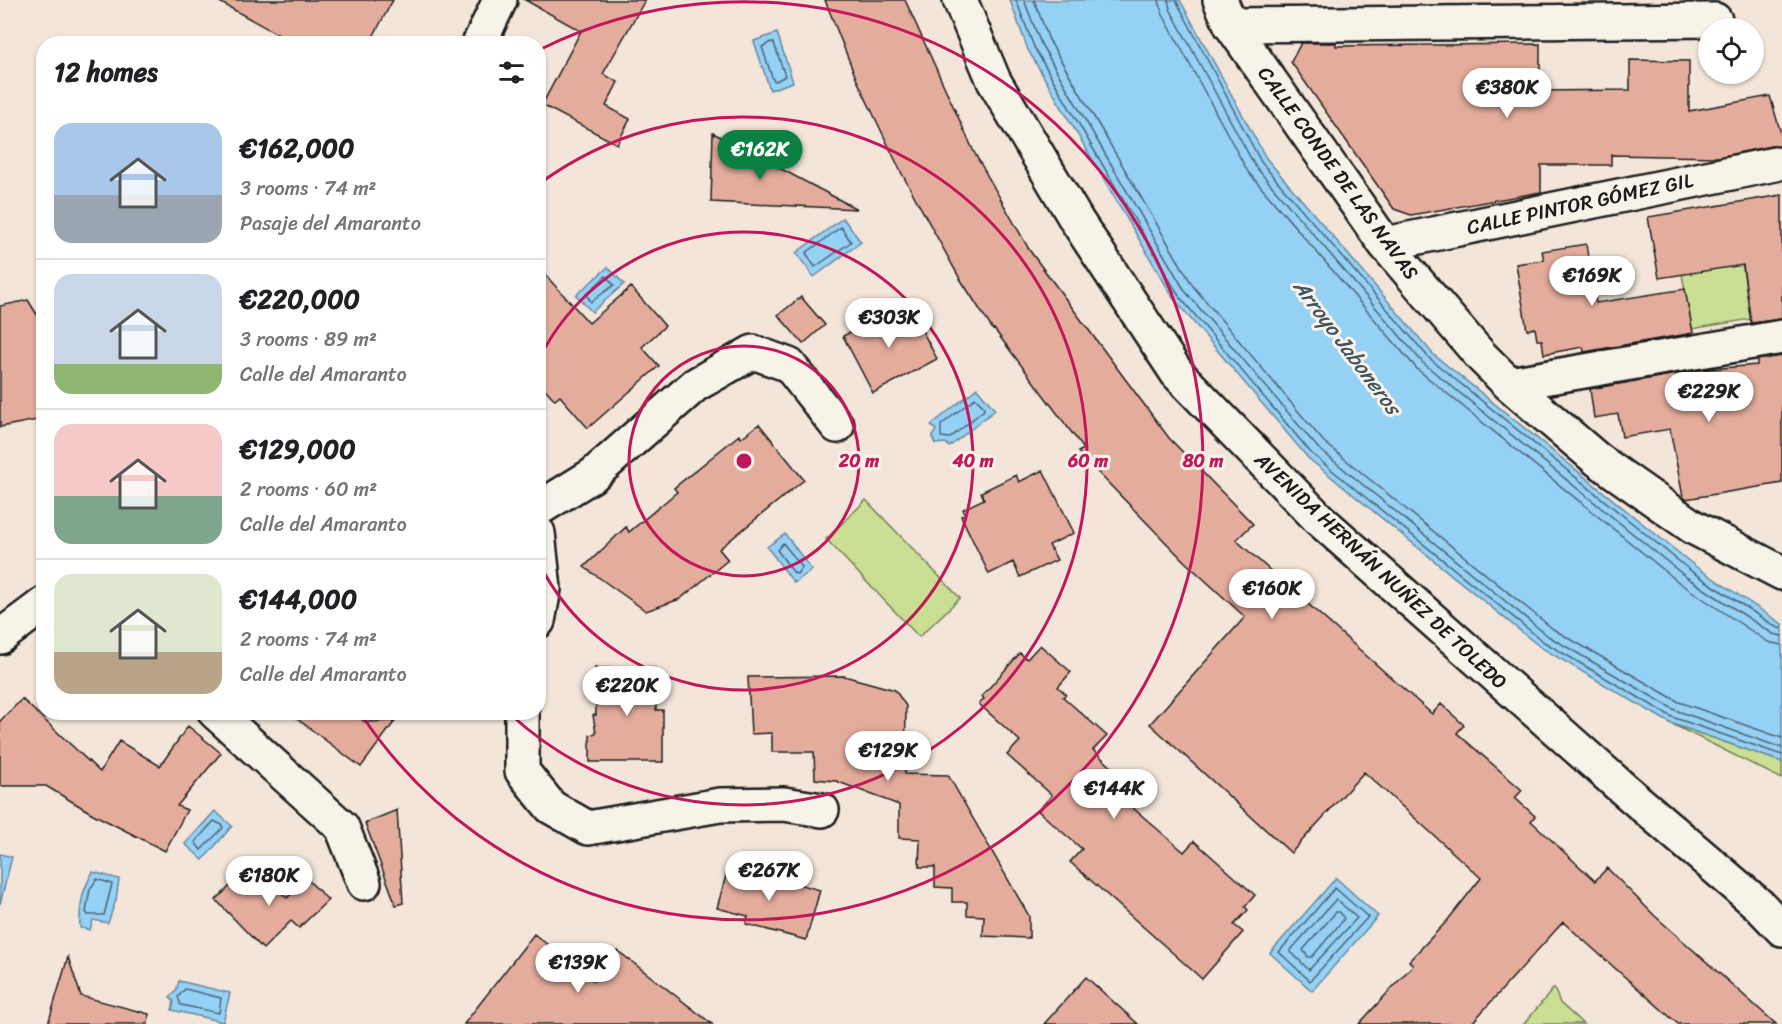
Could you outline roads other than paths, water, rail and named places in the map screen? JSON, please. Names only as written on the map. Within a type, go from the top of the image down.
[{"type":"street","points":[[483,36],[500,0]]},
{"type":"street","name":"AVENIDA HERNÁN NUÑEZ DE TOLEDO","points":[[960,0],[994,81],[1077,221],[1177,373],[1319,519],[1620,786],[1759,905],[1782,929]]},
{"type":"street","points":[[1225,12],[1478,11],[1698,19]]},
{"type":"street","name":"CALLE CONDE DE LAS NAVAS","points":[[1225,12],[1385,244],[1481,356],[1509,384],[1598,460],[1693,528],[1782,573]]},
{"type":"street","name":"CALLE PINTOR GÓMEZ GIL","points":[[1385,244],[1775,164]]},
{"type":"street","points":[[1509,384],[1782,337]]},
{"type":"street","points":[[546,504],[592,475],[695,385],[753,352],[789,365],[837,426]]},
{"type":"street","points":[[0,638],[36,610]]},
{"type":"street","points":[[224,720],[342,826],[364,883]]},
{"type":"street","points":[[522,720],[522,771],[551,807],[588,828],[720,805],[784,804],[822,810]]},
{"type":"water","name":"Arroyo Jaboneros","points":[[1010,0],[1180,0],[1266,158],[1433,354],[1695,566],[1782,624],[1782,762],[1670,723],[1540,647],[1308,458],[1174,299],[1028,50]]},
{"type":"water","points":[[777,33],[793,82],[770,90],[754,41]]},
{"type":"water","points":[[843,218],[861,242],[814,277],[796,253]]},
{"type":"water","points":[[608,267],[624,284],[592,312],[576,295]]},
{"type":"water","points":[[977,388],[995,410],[949,447],[946,443],[935,444],[932,437],[936,430],[931,425]]},
{"type":"water","points":[[785,534],[812,570],[794,583],[767,547]]},
{"type":"water","points":[[215,811],[232,826],[203,860],[185,844]]},
{"type":"water","points":[[0,854],[12,857],[0,904]]},
{"type":"water","points":[[93,872],[119,879],[116,900],[108,923],[93,920],[90,930],[80,928],[80,913],[84,892]]},
{"type":"water","points":[[1336,878],[1378,916],[1312,991],[1270,953]]},
{"type":"water","points":[[179,981],[230,993],[223,1022],[172,1010],[174,1002],[170,997],[176,991]]}]
